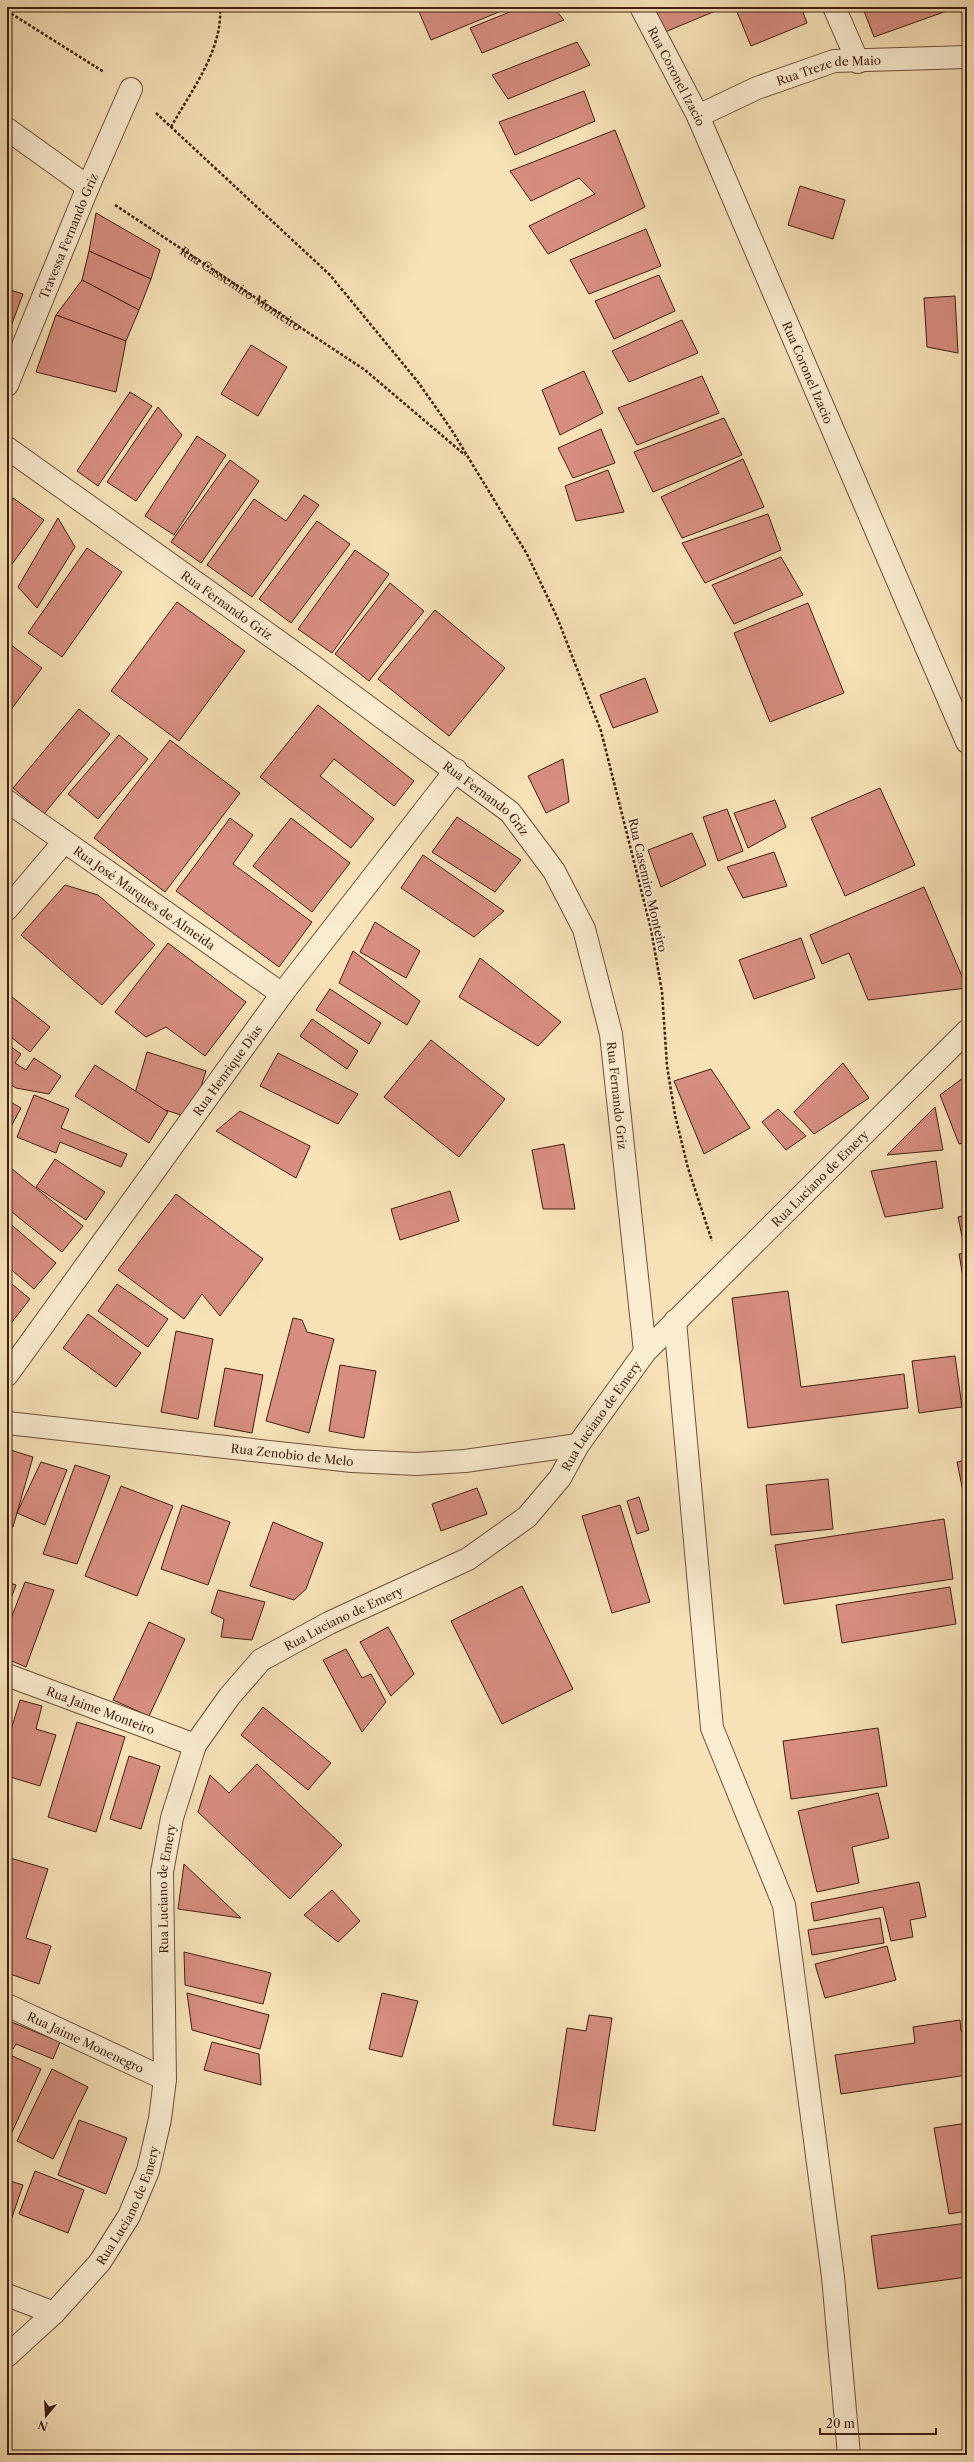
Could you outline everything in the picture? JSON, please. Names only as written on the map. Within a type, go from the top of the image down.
[{"type":"street","name":"Rua Coronel Izacio","points":[[641,7],[698,116],[967,742]]},
{"type":"street","points":[[834,7],[858,62]]},
{"type":"street","name":"Rua Treze de Maio","points":[[698,116],[756,88],[834,61],[858,62],[967,58]]},
{"type":"street","name":"Travessa Fernando Griz","points":[[7,385],[88,187],[131,89]]},
{"type":"street","points":[[7,129],[88,187]]},
{"type":"street","name":"Rua Fernando Griz","points":[[7,448],[456,770],[510,812],[554,871],[584,930],[611,1034],[645,1352]]},
{"type":"street","name":"Rua Henrique Dias","points":[[7,1375],[282,994],[456,770]]},
{"type":"street","name":"Rua José Marques de Almeida","points":[[7,801],[282,994]]},
{"type":"street","points":[[7,910],[64,842]]},
{"type":"street","name":"Rua Luciano de Emery","points":[[7,2356],[54,2313],[100,2262],[129,2216],[148,2171],[160,2119],[165,2079],[162,1872],[172,1818],[195,1745],[229,1697],[261,1660],[329,1623],[468,1559],[527,1517],[560,1478],[578,1445],[645,1352],[967,1031]]},
{"type":"street","points":[[675,1322],[712,1728],[784,1905],[833,2277],[849,2455]]},
{"type":"street","name":"Rua Zenobio de Melo","points":[[7,1423],[352,1460],[416,1464],[465,1461],[578,1445]]},
{"type":"street","name":"Rua Jaime Monteiro","points":[[7,1675],[195,1745]]},
{"type":"street","name":"Rua Jaime Monenegro","points":[[7,2004],[165,2079]]},
{"type":"street","points":[[7,2295],[54,2313]]},
{"type":"path","points":[[171,126],[212,53],[221,18],[220,7]]},
{"type":"path","name":"Rua Casemiro Monteiro","points":[[7,11],[131,89],[330,275],[418,382],[468,458],[526,554],[557,616],[601,731],[651,930],[662,992],[668,1066],[675,1115],[688,1168],[723,1274]]},
{"type":"path","name":"Rua Cassemiro Monteiro","points":[[88,187],[365,370],[468,458]]},
{"type":"building","points":[[417,7],[511,7],[431,40]]},
{"type":"building","points":[[522,7],[553,7],[564,20],[482,53],[470,28]]},
{"type":"building","points":[[654,7],[725,7],[665,32]]},
{"type":"building","points":[[735,7],[801,7],[807,23],[751,46]]},
{"type":"building","points":[[875,7],[955,8],[874,37],[864,11]]},
{"type":"building","points":[[577,42],[590,65],[508,99],[492,75]]},
{"type":"building","points":[[584,91],[595,121],[515,155],[499,122]]},
{"type":"building","points":[[615,130],[645,207],[548,254],[529,226],[595,194],[579,178],[531,201],[510,171]]},
{"type":"building","points":[[800,186],[845,200],[833,239],[788,225]]},
{"type":"building","points":[[96,213],[160,250],[151,279],[89,251]]},
{"type":"building","points":[[646,229],[661,266],[589,294],[570,260]]},
{"type":"building","points":[[89,251],[151,279],[139,310],[82,280]]},
{"type":"building","points":[[659,275],[675,311],[614,339],[595,301]]},
{"type":"building","points":[[82,280],[139,310],[126,341],[56,315]]},
{"type":"building","points":[[7,289],[23,294],[7,337]]},
{"type":"building","points":[[955,296],[958,353],[927,347],[924,298]]},
{"type":"building","points":[[56,315],[126,341],[116,392],[36,372]]},
{"type":"building","points":[[682,320],[698,353],[629,382],[612,351]]},
{"type":"building","points":[[251,345],[287,367],[258,416],[221,394]]},
{"type":"building","points":[[584,371],[603,413],[560,435],[542,390]]},
{"type":"building","points":[[702,376],[719,413],[637,445],[618,408]]},
{"type":"building","points":[[130,392],[152,406],[98,486],[77,471]]},
{"type":"building","points":[[158,407],[182,435],[136,501],[107,482]]},
{"type":"building","points":[[724,418],[742,455],[653,492],[634,452]]},
{"type":"building","points":[[601,429],[615,463],[573,478],[558,448]]},
{"type":"building","points":[[197,436],[226,455],[174,535],[145,516]]},
{"type":"building","points":[[743,459],[764,507],[682,538],[661,497]]},
{"type":"building","points":[[230,460],[259,481],[201,563],[171,542]]},
{"type":"building","points":[[608,470],[624,512],[576,521],[565,486]]},
{"type":"building","points":[[304,495],[319,505],[252,597],[207,565],[254,499],[286,521]]},
{"type":"building","points":[[13,498],[44,520],[7,571],[7,506]]},
{"type":"building","points":[[768,514],[781,550],[705,583],[682,543]]},
{"type":"building","points":[[58,518],[75,547],[37,608],[18,587]]},
{"type":"building","points":[[317,521],[350,544],[291,623],[259,599]]},
{"type":"building","points":[[87,548],[122,572],[62,657],[28,633]]},
{"type":"building","points":[[355,550],[389,574],[332,653],[298,629]]},
{"type":"building","points":[[781,557],[803,595],[734,624],[712,585]]},
{"type":"building","points":[[390,583],[424,611],[369,681],[335,654]]},
{"type":"building","points":[[177,602],[245,651],[179,741],[111,691]]},
{"type":"building","points":[[808,603],[844,693],[770,722],[734,633]]},
{"type":"building","points":[[435,610],[505,668],[449,736],[378,679]]},
{"type":"building","points":[[7,642],[42,668],[7,715]]},
{"type":"building","points":[[645,678],[658,712],[613,728],[600,695]]},
{"type":"building","points":[[318,705],[414,781],[394,806],[334,759],[320,776],[374,819],[351,848],[260,777]]},
{"type":"building","points":[[79,709],[110,734],[44,814],[13,788]]},
{"type":"building","points":[[119,735],[148,759],[98,819],[68,794]]},
{"type":"building","points":[[170,740],[240,793],[165,892],[94,838]]},
{"type":"building","points":[[563,759],[569,802],[546,813],[528,776]]},
{"type":"building","points":[[880,788],[915,865],[845,896],[811,818]]},
{"type":"building","points":[[775,800],[786,827],[748,848],[734,813]]},
{"type":"building","points":[[727,809],[743,851],[718,861],[703,817]]},
{"type":"building","points":[[457,817],[521,860],[495,892],[432,852]]},
{"type":"building","points":[[230,818],[253,835],[233,864],[312,922],[279,967],[176,891]]},
{"type":"building","points":[[291,818],[350,863],[312,912],[253,866]]},
{"type":"building","points":[[692,833],[706,865],[661,887],[648,850]]},
{"type":"building","points":[[774,852],[787,886],[743,898],[727,867]]},
{"type":"building","points":[[423,855],[504,911],[474,937],[401,888]]},
{"type":"building","points":[[65,885],[98,895],[155,945],[102,1005],[21,935]]},
{"type":"building","points":[[924,887],[967,988],[868,1000],[849,953],[822,964],[810,935]]},
{"type":"building","points":[[375,922],[420,951],[406,978],[360,952]]},
{"type":"building","points":[[801,938],[815,978],[754,999],[739,960]]},
{"type":"building","points":[[168,943],[246,1002],[205,1056],[166,1027],[146,1037],[115,1012]]},
{"type":"building","points":[[353,951],[420,1001],[407,1025],[339,983]]},
{"type":"building","points":[[480,958],[561,1022],[538,1046],[459,997]]},
{"type":"building","points":[[330,989],[381,1023],[369,1044],[316,1010]]},
{"type":"building","points":[[7,993],[50,1027],[30,1052],[7,1034]]},
{"type":"building","points":[[312,1019],[358,1051],[347,1069],[300,1036]]},
{"type":"building","points":[[431,1040],[505,1099],[459,1157],[384,1097]]},
{"type":"building","points":[[7,1044],[21,1054],[15,1063],[26,1070],[34,1058],[61,1076],[49,1094],[16,1088],[7,1082]]},
{"type":"building","points":[[147,1052],[206,1071],[191,1118],[133,1100]]},
{"type":"building","points":[[278,1053],[358,1094],[338,1124],[260,1086]]},
{"type":"building","points":[[843,1063],[869,1098],[814,1134],[794,1112]]},
{"type":"building","points":[[95,1065],[168,1112],[149,1143],[75,1096]]},
{"type":"building","points":[[711,1069],[750,1128],[704,1154],[674,1081]]},
{"type":"building","points":[[967,1075],[967,1142],[959,1144],[940,1095]]},
{"type":"building","points":[[34,1095],[69,1109],[61,1128],[127,1154],[121,1167],[60,1142],[56,1153],[17,1137]]},
{"type":"building","points":[[7,1100],[21,1108],[7,1134]]},
{"type":"building","points":[[935,1107],[943,1150],[887,1155]]},
{"type":"building","points":[[778,1109],[806,1136],[786,1150],[762,1122]]},
{"type":"building","points":[[240,1111],[310,1146],[296,1178],[216,1131]]},
{"type":"building","points":[[564,1144],[575,1209],[543,1209],[532,1150]]},
{"type":"building","points":[[55,1159],[105,1192],[86,1220],[36,1187]]},
{"type":"building","points":[[936,1161],[943,1208],[885,1217],[871,1171]]},
{"type":"building","points":[[7,1165],[83,1226],[62,1252],[7,1208]]},
{"type":"building","points":[[450,1191],[459,1221],[400,1240],[391,1209]]},
{"type":"building","points":[[176,1194],[263,1259],[220,1316],[202,1294],[184,1319],[118,1270]]},
{"type":"building","points":[[967,1215],[967,1245],[964,1246],[958,1217]]},
{"type":"building","points":[[7,1221],[56,1263],[34,1289],[7,1266]]},
{"type":"building","points":[[967,1253],[967,1293],[966,1294],[959,1254]]},
{"type":"building","points":[[7,1280],[30,1299],[12,1322],[7,1318]]},
{"type":"building","points":[[117,1284],[168,1319],[148,1347],[98,1311]]},
{"type":"building","points":[[788,1291],[801,1387],[904,1374],[908,1408],[748,1428],[732,1298]]},
{"type":"building","points":[[88,1314],[141,1353],[116,1387],[63,1348]]},
{"type":"building","points":[[293,1318],[302,1320],[307,1332],[334,1339],[309,1433],[266,1421]]},
{"type":"building","points":[[176,1331],[213,1339],[198,1419],[161,1412]]},
{"type":"building","points":[[955,1356],[962,1407],[919,1413],[912,1361]]},
{"type":"building","points":[[340,1365],[376,1371],[364,1438],[329,1431]]},
{"type":"building","points":[[225,1368],[263,1375],[252,1433],[214,1426]]},
{"type":"building","points":[[7,1449],[33,1457],[13,1527],[7,1525]]},
{"type":"building","points":[[967,1460],[967,1506],[966,1506],[957,1462]]},
{"type":"building","points":[[41,1462],[67,1470],[45,1525],[17,1513]]},
{"type":"building","points":[[75,1465],[110,1476],[77,1564],[43,1554]]},
{"type":"building","points":[[828,1479],[833,1529],[771,1535],[766,1485]]},
{"type":"building","points":[[121,1486],[173,1506],[137,1596],[85,1576]]},
{"type":"building","points":[[477,1488],[487,1514],[441,1531],[432,1504]]},
{"type":"building","points":[[639,1497],[649,1530],[637,1534],[627,1501]]},
{"type":"building","points":[[182,1505],[230,1522],[208,1585],[161,1569]]},
{"type":"building","points":[[620,1505],[650,1602],[612,1613],[582,1516]]},
{"type":"building","points":[[944,1519],[953,1579],[784,1604],[775,1545]]},
{"type":"building","points":[[273,1522],[323,1543],[306,1589],[294,1600],[250,1586]]},
{"type":"building","points":[[7,1582],[16,1585],[7,1609]]},
{"type":"building","points":[[25,1582],[54,1590],[26,1667],[7,1659],[7,1629]]},
{"type":"building","points":[[522,1586],[573,1689],[502,1724],[451,1621]]},
{"type":"building","points":[[950,1587],[956,1624],[842,1643],[836,1605]]},
{"type":"building","points":[[218,1590],[265,1602],[252,1640],[221,1637],[224,1619],[211,1613]]},
{"type":"building","points":[[149,1622],[185,1639],[149,1716],[113,1700]]},
{"type":"building","points":[[388,1627],[414,1674],[391,1696],[360,1642]]},
{"type":"building","points":[[346,1649],[362,1678],[371,1674],[386,1702],[362,1732],[323,1660]]},
{"type":"building","points":[[20,1700],[42,1706],[36,1729],[56,1735],[40,1786],[7,1776],[7,1743]]},
{"type":"building","points":[[263,1707],[331,1763],[308,1790],[241,1735]]},
{"type":"building","points":[[77,1722],[125,1737],[96,1832],[48,1817]]},
{"type":"building","points":[[878,1728],[887,1786],[791,1799],[783,1741]]},
{"type":"building","points":[[129,1756],[160,1766],[141,1829],[110,1819]]},
{"type":"building","points":[[257,1764],[342,1845],[290,1899],[198,1812],[210,1775],[229,1793]]},
{"type":"building","points":[[878,1793],[889,1838],[852,1847],[859,1883],[817,1892],[798,1811]]},
{"type":"building","points":[[10,1858],[48,1869],[26,1938],[51,1946],[39,1984],[7,1973],[7,1869]]},
{"type":"building","points":[[184,1864],[241,1918],[178,1909]]},
{"type":"building","points":[[919,1882],[926,1917],[910,1920],[913,1937],[891,1941],[883,1907],[814,1921],[811,1903]]},
{"type":"building","points":[[332,1890],[360,1921],[338,1942],[304,1915]]},
{"type":"building","points":[[880,1918],[884,1943],[812,1955],[808,1930]]},
{"type":"building","points":[[887,1946],[896,1980],[825,1998],[815,1964]]},
{"type":"building","points":[[184,1952],[271,1973],[263,2004],[185,1985]]},
{"type":"building","points":[[187,1993],[269,2015],[260,2049],[192,2030]]},
{"type":"building","points":[[382,1993],[418,2001],[402,2057],[369,2049]]},
{"type":"building","points":[[589,2015],[612,2018],[595,2131],[553,2125],[567,2028],[586,2031]]},
{"type":"building","points":[[960,2020],[961,2031],[967,2030],[967,2075],[841,2094],[835,2055],[915,2043],[913,2027]]},
{"type":"building","points":[[9,2021],[60,2042],[53,2059],[16,2044],[13,2049],[7,2047]]},
{"type":"building","points":[[212,2042],[259,2054],[261,2085],[204,2070]]},
{"type":"building","points":[[8,2054],[41,2069],[7,2143],[7,2055]]},
{"type":"building","points":[[52,2069],[88,2087],[53,2159],[17,2141]]},
{"type":"building","points":[[79,2120],[127,2138],[106,2194],[58,2175]]},
{"type":"building","points":[[967,2123],[967,2211],[949,2214],[934,2128]]},
{"type":"building","points":[[35,2171],[84,2190],[68,2233],[19,2214]]},
{"type":"building","points":[[7,2180],[23,2185],[7,2232]]},
{"type":"building","points":[[967,2223],[967,2277],[878,2289],[871,2236]]}]
